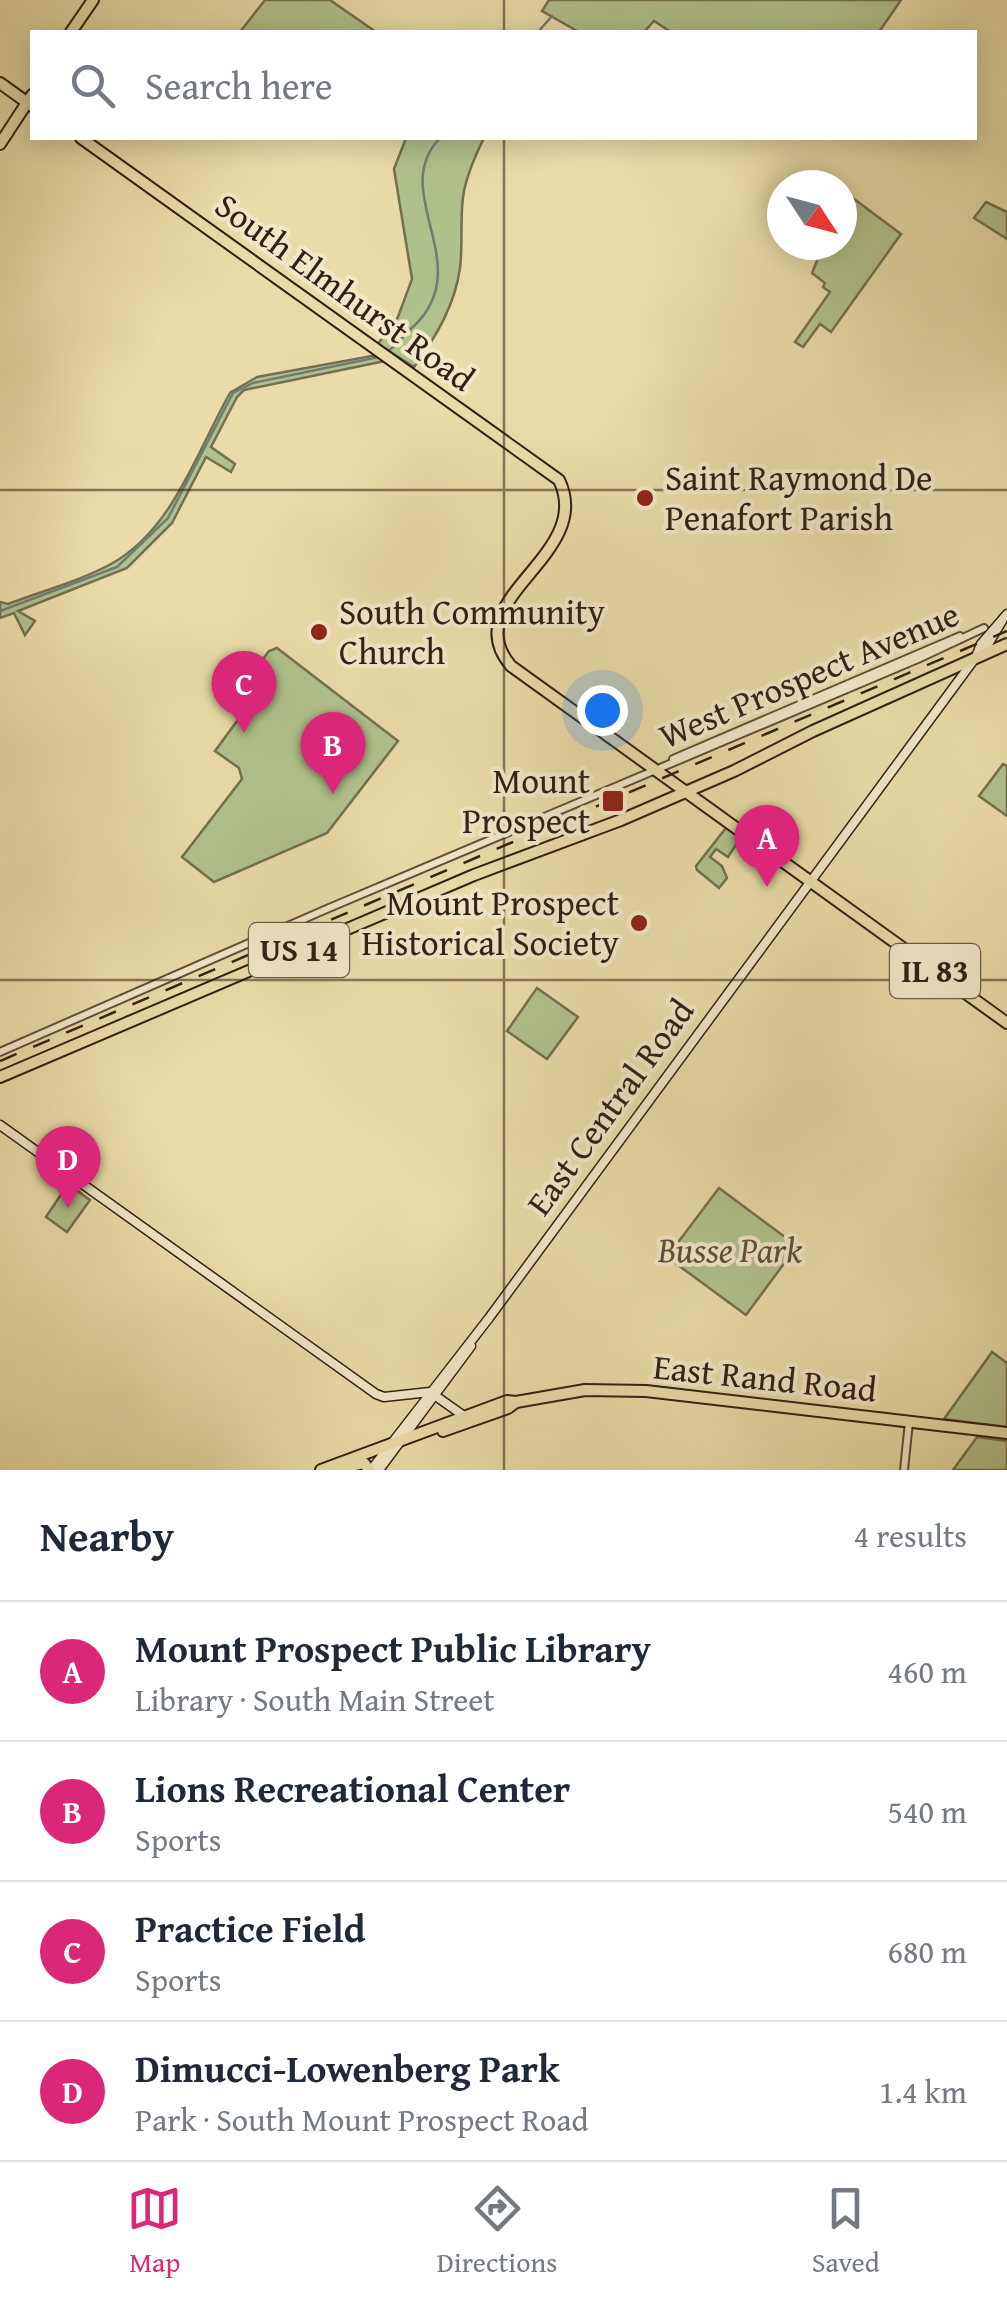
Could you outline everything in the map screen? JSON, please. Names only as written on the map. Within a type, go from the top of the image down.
[{"type":"main road","points":[[72,30],[93,0]]},
{"type":"main road","points":[[0,76],[30,97]]},
{"type":"main road","points":[[0,83],[30,97]]},
{"type":"main road","points":[[0,132],[30,97]]},
{"type":"main road","points":[[0,144],[30,97]]},
{"type":"main road","name":"South Elmhurst Road","points":[[84,140],[560,480],[567,500],[562,530],[500,612],[497,642],[511,666],[655,769]]},
{"type":"main road","points":[[987,638],[1004,618]]},
{"type":"main road","name":"US 14","points":[[973,661],[987,638],[1007,647]]},
{"type":"main road","name":"US 14","points":[[0,1077],[456,882],[559,846],[1007,647]]},
{"type":"main road","name":"East Central Road","points":[[370,1470],[394,1445],[489,1318],[973,661]]},
{"type":"main road","name":"IL 83","points":[[655,769],[1007,1022]]},
{"type":"main road","points":[[0,1125],[366,1388],[380,1396],[432,1393],[464,1416]]},
{"type":"main road","name":"East Rand Road","points":[[394,1445],[502,1402],[585,1390],[646,1391],[1007,1433]]},
{"type":"main road","name":"East Central Road","points":[[380,1470],[420,1405],[432,1393]]},
{"type":"main road","points":[[412,1394],[420,1405]]},
{"type":"main road","name":"East Rand Road","points":[[394,1445],[516,1402]]},
{"type":"main road","points":[[336,1470],[394,1445]]},
{"type":"main road","points":[[321,1470],[394,1445]]},
{"type":"main road","points":[[336,1470],[364,1464],[370,1470]]},
{"type":"street","name":"West Prospect Avenue","points":[[0,1050],[655,769],[987,638],[1004,618]]},
{"type":"street","points":[[904,1470],[908,1422]]},
{"type":"green space","points":[[265,0],[330,0],[373,30],[242,30]]},
{"type":"green space","points":[[549,0],[901,0],[880,30],[668,30],[654,21],[646,30],[575,30],[542,11]]},
{"type":"green space","points":[[405,140],[483,140],[464,189],[460,268],[454,295],[437,332],[414,367],[378,344],[398,317],[412,279],[394,169]]},
{"type":"green space","points":[[857,201],[901,234],[831,332],[820,324],[803,347],[795,342],[830,292],[812,273],[817,261],[857,260]]},
{"type":"green space","points":[[986,202],[1007,212],[1007,239],[974,218]]},
{"type":"green space","points":[[377,355],[385,361],[244,390],[211,447],[235,464],[231,472],[206,457],[172,523],[127,568],[18,611],[35,621],[25,635],[14,613],[0,618],[0,602],[8,604],[87,576],[133,549],[151,531],[181,488],[230,393],[257,377]]},
{"type":"green space","points":[[277,648],[398,741],[327,833],[214,882],[182,857],[242,779],[239,768],[215,751],[240,717],[241,703],[252,686],[246,681],[269,651]]},
{"type":"green space","points":[[1003,764],[1007,766],[1007,816],[979,796]]},
{"type":"green space","points":[[726,828],[749,842],[743,849],[736,845],[728,857],[716,849],[710,857],[722,866],[727,878],[719,888],[696,866]]},
{"type":"green space","points":[[537,988],[578,1017],[547,1059],[507,1031]]},
{"type":"green space","points":[[68,1184],[90,1200],[67,1232],[46,1217]]},
{"type":"green space","name":"Busse Park","points":[[719,1188],[797,1246],[746,1315],[667,1257]]},
{"type":"green space","points":[[992,1352],[1007,1363],[1007,1427],[944,1419]]},
{"type":"green space","points":[[977,1437],[1007,1441],[1007,1470],[953,1470]]},
{"type":"waterway","points":[[540,30],[552,16]]},
{"type":"waterway","points":[[385,353],[414,326],[431,302],[438,278],[423,182],[426,159],[439,140]]},
{"type":"waterway","points":[[0,611],[117,567],[168,518],[233,393],[253,383],[379,357]]},
{"type":"railway","points":[[0,1061],[1007,631]]},
{"type":"place","name":"Saint Raymond De Penafort Parish","points":[[645,498]]},
{"type":"place","name":"South Community Church","points":[[319,632]]},
{"type":"place","name":"Practice Field","points":[[244,733]]},
{"type":"place","name":"Lions Recreational Center","points":[[333,794]]},
{"type":"place","name":"Mount Prospect","points":[[613,801]]},
{"type":"place","name":"Mount Prospect Public Library","points":[[767,887]]},
{"type":"place","name":"Mount Prospect Historical Society","points":[[639,923]]},
{"type":"place","name":"Dimucci-Lowenberg Park","points":[[68,1208]]}]
